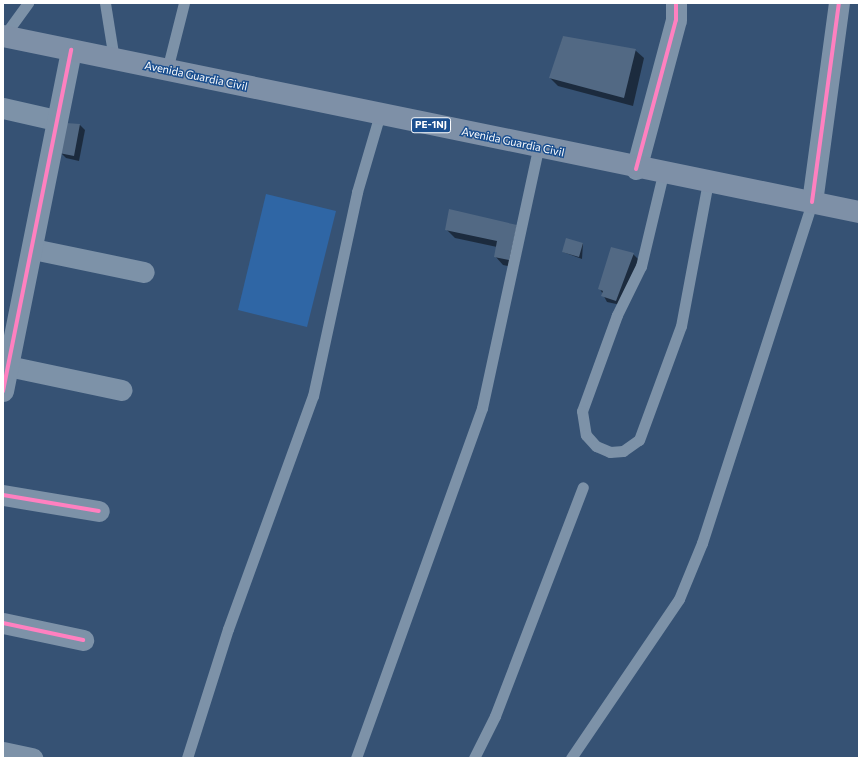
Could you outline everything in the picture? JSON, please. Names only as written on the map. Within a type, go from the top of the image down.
[{"type":"highway","name":"Avenida Guardia Civil","points":[[4,36],[636,169],[859,212]]},
{"type":"street","points":[[636,169],[676,20],[676,3]]},
{"type":"street","points":[[812,202],[839,3]]},
{"type":"street","points":[[3,391],[33,249],[56,120],[71,50]]},
{"type":"street","points":[[3,108],[56,120]]},
{"type":"street","points":[[33,249],[144,272]]},
{"type":"street","points":[[8,366],[122,390]]},
{"type":"street","points":[[3,495],[100,511]]},
{"type":"street","points":[[3,624],[83,640]]},
{"type":"street","points":[[3,752],[32,758]]},
{"type":"lane","points":[[4,36],[28,3]]},
{"type":"lane","points":[[105,3],[114,59]]},
{"type":"lane","points":[[167,70],[184,3]]},
{"type":"lane","points":[[187,758],[228,629],[313,396],[357,192],[380,114]]},
{"type":"lane","points":[[359,757],[482,408],[538,148]]},
{"type":"lane","points":[[663,174],[642,262],[616,314],[582,411],[586,435],[596,446],[610,452],[623,451],[639,440],[681,326],[708,182]]},
{"type":"lane","points":[[571,758],[679,599],[702,543],[812,202]]},
{"type":"lane","points":[[474,758],[495,716],[583,487]]},
{"type":"shaded area","points":[[266,194],[336,211],[307,327],[238,310]]},
{"type":"building","points":[[563,36],[636,49],[624,98],[549,78]]},
{"type":"building","points":[[66,123],[80,124],[74,156],[59,153]]},
{"type":"building","points":[[449,209],[517,225],[509,260],[494,257],[497,241],[445,230]]},
{"type":"building","points":[[566,238],[583,243],[579,257],[562,252]]},
{"type":"building","points":[[611,247],[634,253],[616,301],[601,296],[603,291],[598,289]]},
{"type":"cycle path","points":[[636,169],[676,20],[676,3]]},
{"type":"cycle path","points":[[812,202],[839,3]]},
{"type":"cycle path","points":[[3,391],[71,50]]},
{"type":"cycle path","points":[[3,495],[99,511]]},
{"type":"cycle path","points":[[3,623],[83,640]]}]
